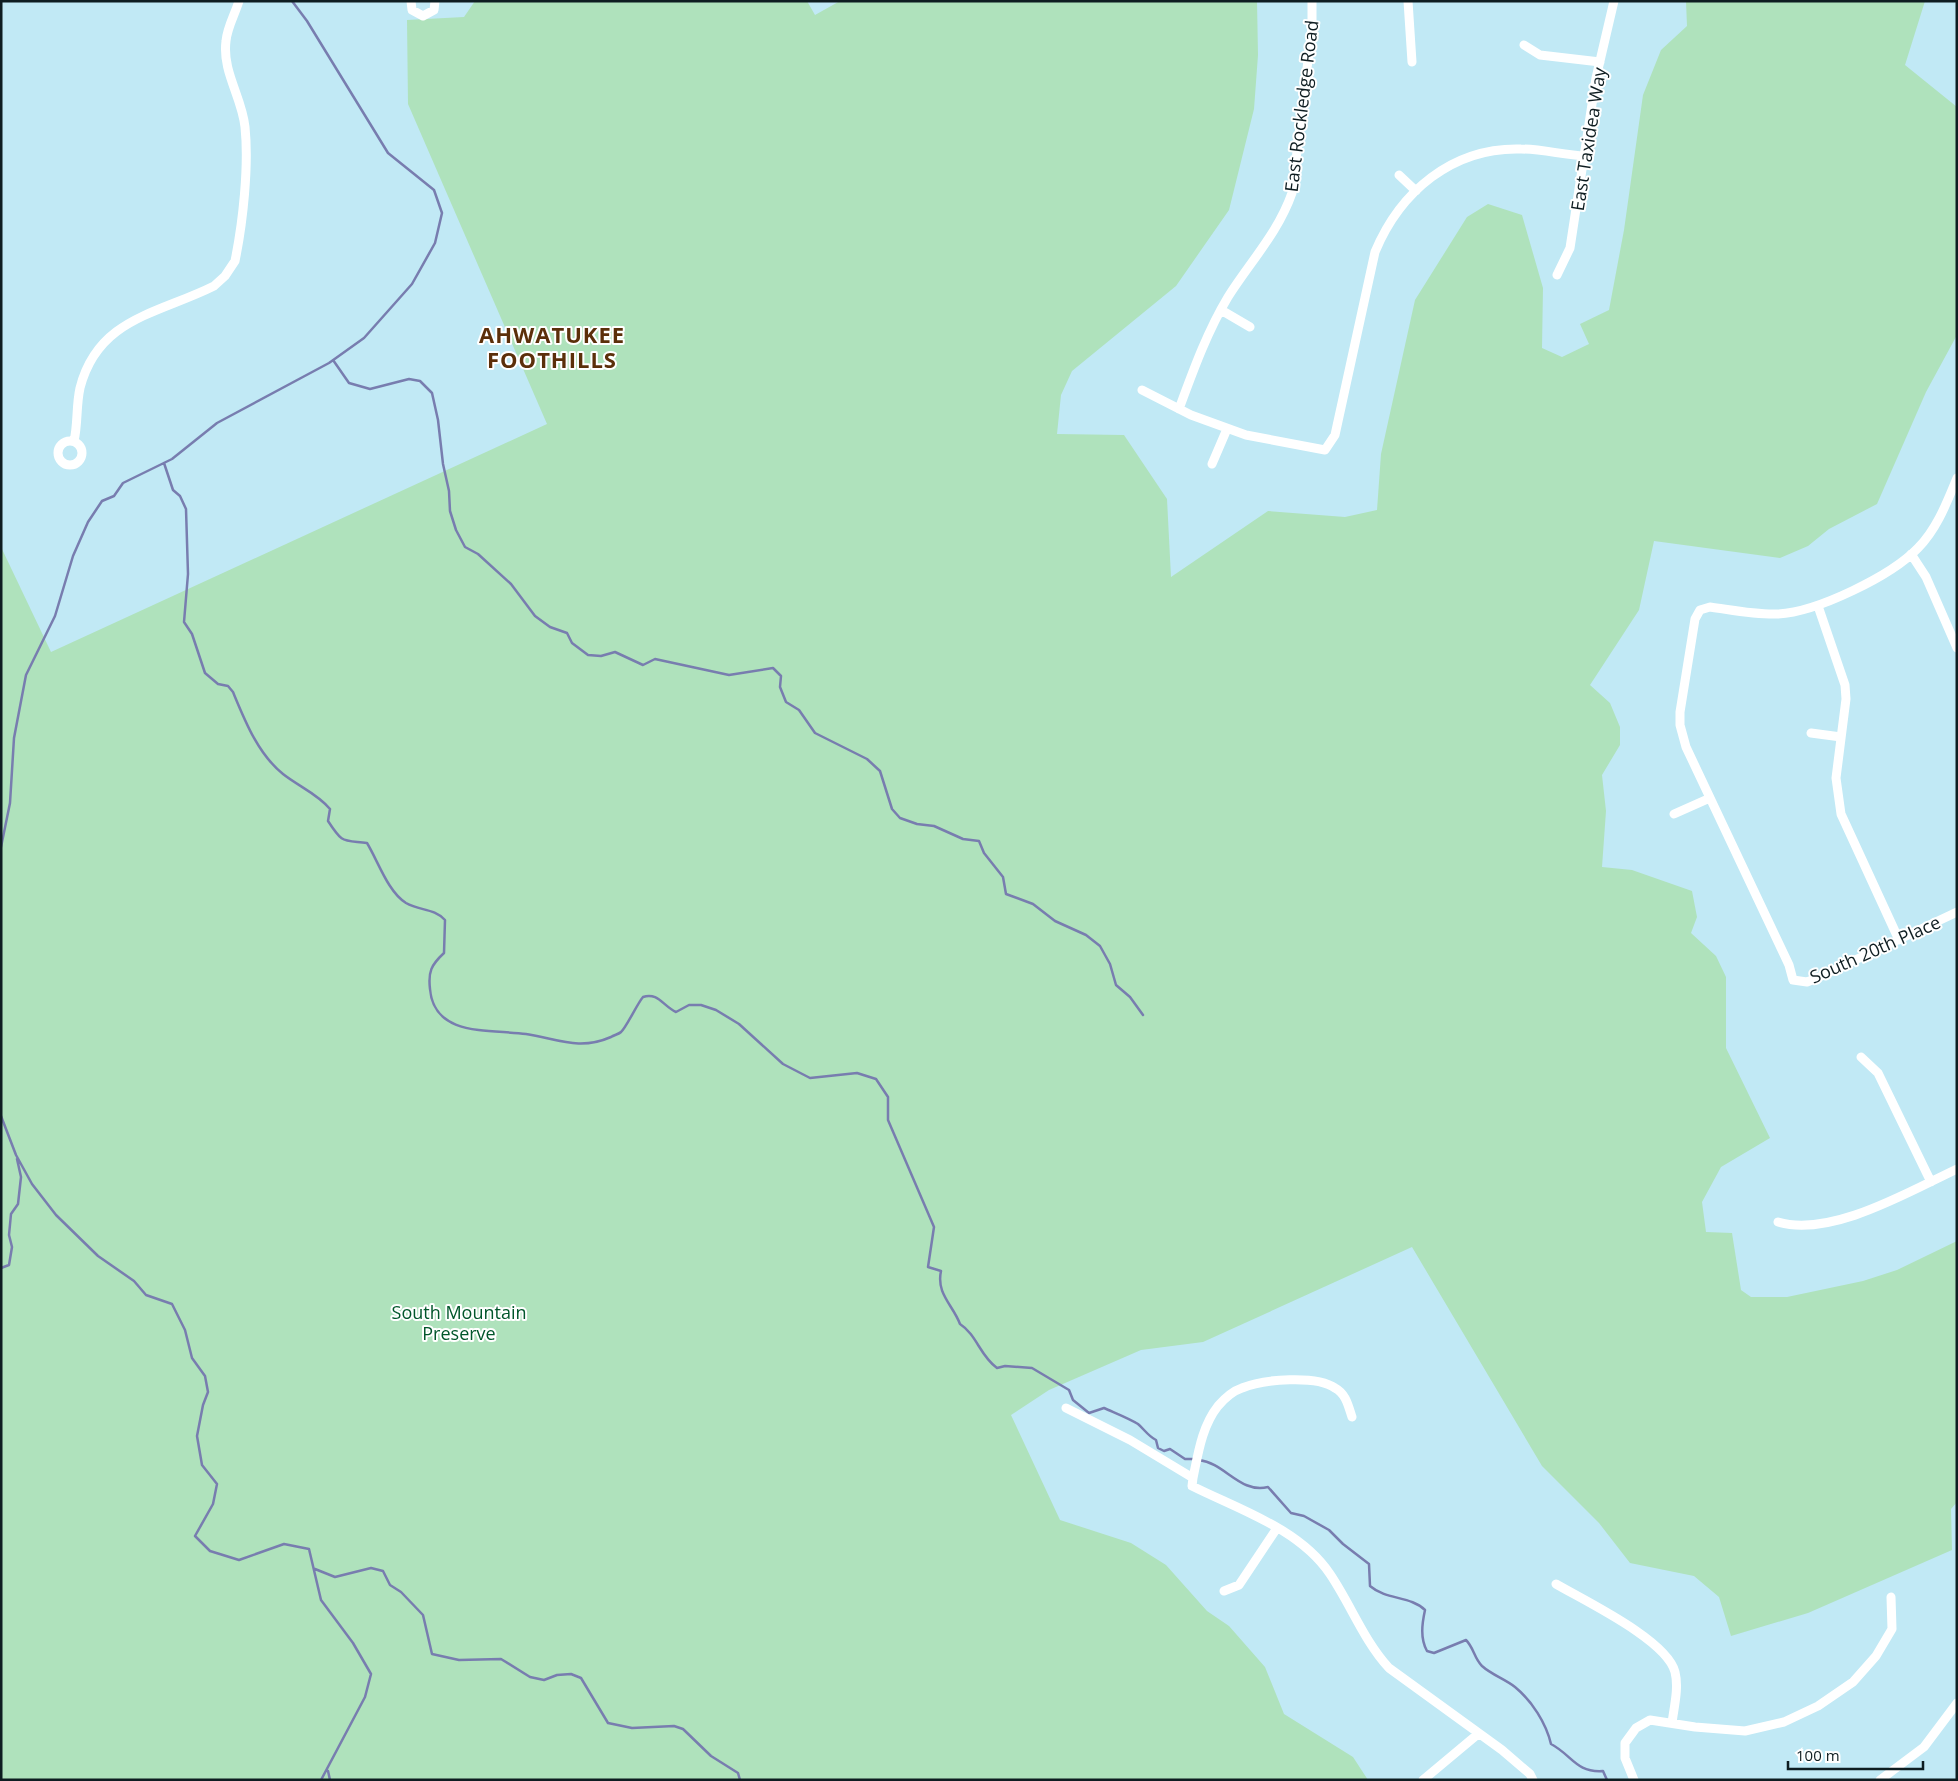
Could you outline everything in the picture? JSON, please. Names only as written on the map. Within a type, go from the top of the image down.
[{"type":"street","points":[[74,441],[80,388],[88,365],[97,350],[124,324],[214,286],[225,276],[235,261],[247,150],[242,108],[227,71],[225,56],[226,39],[239,1]]},
{"type":"street","points":[[411,1],[412,10],[423,16],[434,10],[435,1]]},
{"type":"street","name":"East Rockledge Road","points":[[1179,409],[1199,357],[1221,310],[1285,215],[1292,193],[1312,27],[1312,1]]},
{"type":"street","points":[[1408,1],[1412,62]]},
{"type":"street","name":"East Taxidea Way","points":[[1557,275],[1570,248],[1600,62],[1614,1]]},
{"type":"street","points":[[1524,44],[1540,55],[1600,62]]},
{"type":"street","points":[[1142,390],[1179,409],[1246,435],[1325,450],[1335,435],[1375,252],[1386,226],[1416,190],[1444,169],[1461,161],[1504,150],[1522,149],[1585,156]]},
{"type":"street","points":[[1399,175],[1416,190]]},
{"type":"street","points":[[1221,310],[1250,326]]},
{"type":"street","points":[[1212,464],[1228,429]]},
{"type":"street","points":[[1674,814],[1710,798],[1686,747],[1680,726],[1695,620],[1700,610],[1710,607],[1778,614],[1818,606],[1872,579],[1911,554],[1924,541],[1937,521],[1957,478]]},
{"type":"street","points":[[1911,554],[1926,577],[1957,648]]},
{"type":"street","points":[[1818,606],[1845,685],[1846,699],[1836,778],[1841,814],[1899,940]]},
{"type":"street","points":[[1811,733],[1841,737]]},
{"type":"street","name":"South 20th Place","points":[[1710,798],[1789,965],[1793,980],[1807,982],[1817,978],[1957,912]]},
{"type":"street","points":[[1861,1057],[1878,1073],[1930,1182]]},
{"type":"street","points":[[1778,1222],[1791,1226],[1802,1226],[1868,1211],[1957,1169]]},
{"type":"street","points":[[1352,1416],[1344,1395],[1334,1387],[1317,1380],[1261,1382],[1240,1388],[1218,1407],[1206,1426],[1192,1486],[1277,1528],[1310,1550],[1330,1573],[1376,1654],[1389,1668],[1516,1762],[1534,1780]]},
{"type":"street","points":[[1066,1408],[1130,1440],[1193,1478]]},
{"type":"street","points":[[1224,1591],[1239,1585],[1277,1528]]},
{"type":"street","points":[[1556,1584],[1638,1632],[1663,1650],[1675,1672],[1676,1693],[1672,1722]]},
{"type":"street","points":[[1634,1780],[1625,1758],[1625,1743],[1636,1728],[1650,1720],[1695,1727],[1745,1731],[1784,1722],[1818,1706],[1852,1682],[1876,1656],[1892,1629],[1891,1597]]},
{"type":"street","points":[[1880,1780],[1924,1747],[1957,1703]]},
{"type":"street","points":[[1423,1780],[1478,1734]]},
{"type":"green space","name":"South Mountain Preserve","points":[[475,1],[807,1],[815,15],[840,1],[1257,1],[1258,55],[1254,109],[1229,210],[1176,286],[1072,371],[1061,395],[1057,434],[1124,435],[1167,499],[1171,577],[1268,511],[1345,517],[1377,510],[1381,454],[1415,300],[1467,217],[1488,204],[1522,215],[1543,288],[1542,348],[1562,357],[1589,344],[1580,324],[1609,310],[1624,230],[1643,95],[1661,50],[1687,26],[1686,1],[1925,1],[1905,65],[1957,107],[1957,335],[1926,392],[1877,504],[1829,529],[1808,546],[1780,558],[1654,541],[1639,610],[1590,685],[1610,703],[1620,727],[1620,745],[1602,775],[1606,811],[1602,867],[1632,870],[1692,891],[1697,917],[1691,933],[1716,956],[1726,977],[1726,1048],[1770,1138],[1721,1167],[1702,1202],[1706,1232],[1732,1233],[1741,1290],[1751,1297],[1787,1297],[1863,1281],[1897,1270],[1957,1241],[1957,1502],[1951,1509],[1952,1550],[1808,1613],[1731,1636],[1719,1597],[1694,1576],[1630,1563],[1599,1523],[1542,1466],[1412,1247],[1203,1342],[1141,1350],[1049,1390],[1011,1415],[1060,1520],[1131,1543],[1166,1565],[1207,1611],[1229,1626],[1265,1667],[1284,1714],[1353,1757],[1368,1780],[1,1780],[1,547],[51,652],[547,424],[408,104],[407,20],[464,17]]},
{"type":"waterway","points":[[1,847],[10,803],[14,738],[26,675],[55,616],[73,556],[88,522],[102,501],[114,496],[123,483],[172,459],[217,423],[329,363],[364,338],[412,284],[435,243],[442,213],[434,190],[388,153],[307,21],[292,1]]},
{"type":"waterway","points":[[333,360],[349,383],[370,389],[409,379],[420,381],[432,393],[449,491],[450,511],[456,530],[465,547],[478,554],[511,584],[535,616],[550,627],[567,633],[572,643],[588,655],[601,656],[615,652],[643,665],[655,659],[729,675],[773,668],[781,676],[780,687],[786,702],[799,710],[815,733],[867,759],[880,771],[892,809],[900,818],[917,824],[934,826],[963,839],[979,841],[984,853],[1003,877],[1006,894],[1033,904],[1055,921],[1086,935],[1100,946],[1110,964],[1116,985],[1130,997],[1143,1015]]},
{"type":"waterway","points":[[164,463],[173,490],[180,496],[186,509],[188,574],[184,622],[192,634],[205,673],[218,684],[228,686],[233,692],[259,747],[274,766],[320,799],[330,809],[328,821],[337,834],[348,841],[367,843],[389,884],[400,898],[411,906],[432,911],[445,920],[444,953],[433,965],[430,978],[430,989],[434,1005],[442,1016],[453,1023],[467,1028],[526,1034],[568,1043],[589,1043],[620,1033],[643,997],[653,996],[676,1012],[689,1005],[701,1005],[716,1010],[739,1024],[783,1064],[810,1078],[857,1073],[876,1079],[888,1097],[888,1120],[934,1227],[928,1267],[941,1271],[941,1286],[946,1299],[960,1324],[971,1334],[986,1358],[997,1368],[1005,1366],[1032,1368],[1069,1390],[1073,1400],[1089,1413],[1104,1408],[1138,1424],[1156,1440],[1158,1448],[1164,1451],[1170,1449],[1185,1459],[1194,1459]]},
{"type":"waterway","points":[[1,1116],[16,1155],[32,1184],[56,1215],[98,1256],[134,1281],[146,1295],[172,1304],[185,1330],[192,1358],[205,1376],[208,1392],[203,1405],[197,1436],[202,1465],[217,1484],[213,1504],[195,1536],[210,1551],[239,1560],[284,1544],[309,1549],[321,1600],[353,1643],[371,1674],[365,1697],[321,1780]]},
{"type":"waterway","points":[[1,1268],[9,1265],[12,1247],[9,1235],[11,1214],[18,1204],[21,1177],[17,1159]]},
{"type":"waterway","points":[[1199,1460],[1217,1466],[1249,1486],[1258,1488],[1268,1487],[1291,1513],[1304,1516],[1329,1530],[1343,1544],[1369,1564],[1370,1586],[1383,1594],[1413,1602],[1425,1610],[1422,1636],[1427,1651],[1434,1653],[1466,1640],[1482,1666],[1511,1684],[1533,1706],[1542,1720],[1551,1744],[1580,1766],[1594,1771],[1603,1771],[1607,1780]]},
{"type":"waterway","points":[[315,1569],[335,1577],[371,1568],[383,1571],[390,1585],[401,1592],[423,1615],[432,1654],[459,1660],[501,1659],[530,1677],[544,1680],[557,1675],[571,1674],[581,1678],[608,1723],[632,1728],[674,1726],[683,1729],[711,1756],[738,1773],[740,1780]]},
{"type":"waterway","points":[[328,1771],[330,1780]]},
{"type":"district","name":"AHWATUKEE FOOTHILLS","points":[[552,346]]}]
